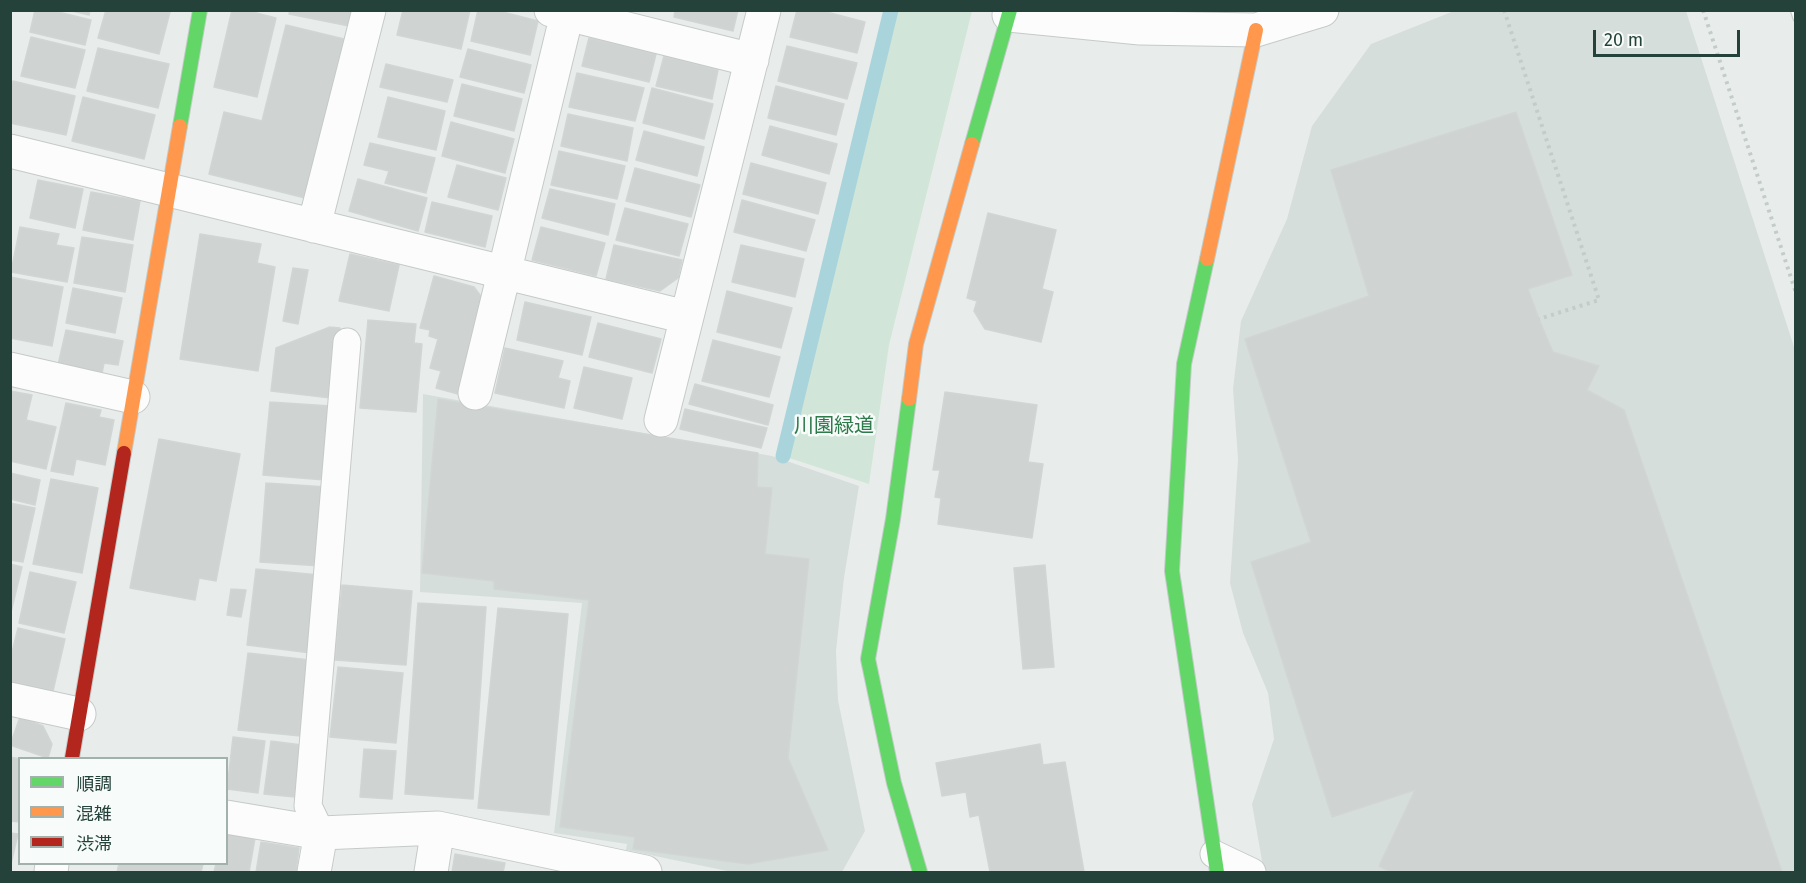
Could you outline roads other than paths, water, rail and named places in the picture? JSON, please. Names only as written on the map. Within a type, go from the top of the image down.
[{"type":"street","points":[[72,757],[200,10]]},
{"type":"street","points":[[314,226],[369,10]]},
{"type":"street","points":[[661,420],[764,10]]},
{"type":"street","points":[[920,873],[894,783],[868,659],[893,519],[916,344],[1010,13],[1140,28],[1256,30],[1322,10]]},
{"type":"street","points":[[474,393],[504,272],[562,12],[752,60]]},
{"type":"street","points":[[1216,863],[1172,571],[1184,364],[1256,30]]},
{"type":"street","points":[[10,151],[686,317]]},
{"type":"street","points":[[10,369],[133,397]]},
{"type":"street","points":[[10,699],[79,714]]},
{"type":"street","points":[[228,817],[321,833],[438,828],[628,871]]},
{"type":"street","points":[[430,873],[438,828]]},
{"type":"street","points":[[314,873],[321,833]]},
{"type":"lane","points":[[321,833],[308,806],[347,342]]},
{"type":"lane","points":[[1216,863],[1252,873]]},
{"type":"waterway","points":[[783,456],[891,10]]},
{"type":"railway","points":[[1793,10],[1796,19]]},
{"type":"park label","name":"川園緑道","points":[[834,426]]}]
